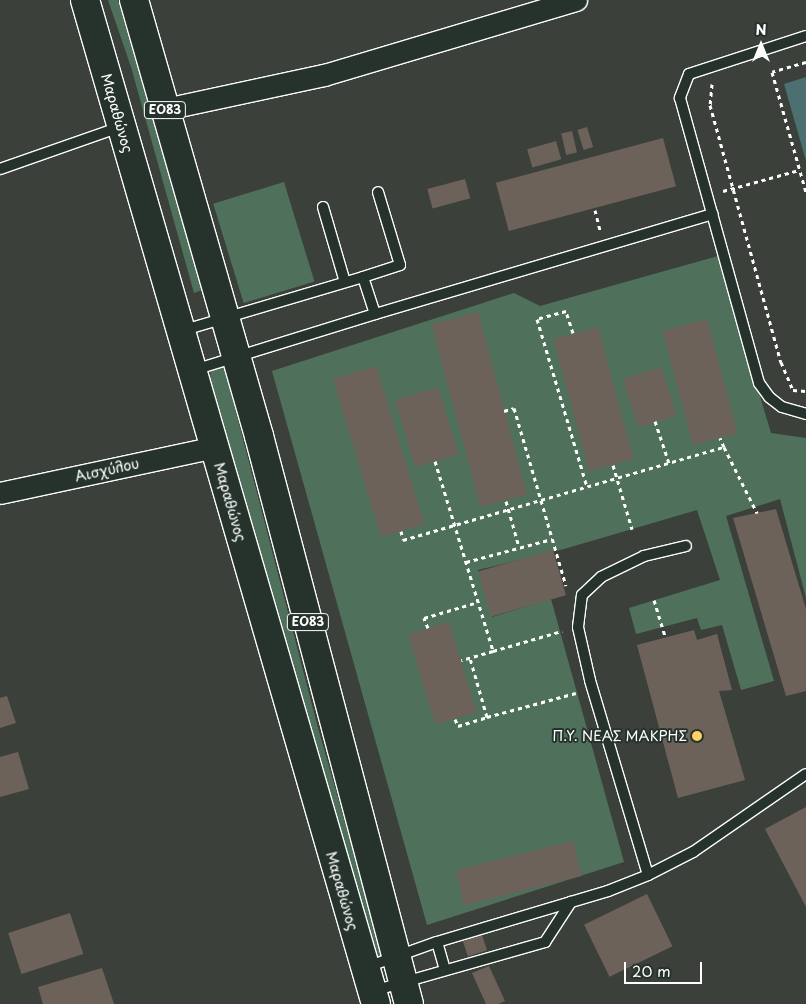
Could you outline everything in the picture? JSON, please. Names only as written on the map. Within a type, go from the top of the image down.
[{"type":"main road","name":"Μαραθώνος","points":[[85,0],[371,988]]},
{"type":"main road","name":"ΕΟ83","points":[[134,0],[165,109],[236,316],[236,357],[402,982]]},
{"type":"street","points":[[165,109],[324,75],[576,0]]},
{"type":"street","name":"Αισχύλου","points":[[0,493],[214,447]]},
{"type":"lane","points":[[806,36],[689,74],[680,98],[760,383],[769,397],[782,407],[806,414]]},
{"type":"lane","points":[[0,169],[121,126]]},
{"type":"lane","points":[[180,331],[236,316],[400,265],[378,192]]},
{"type":"lane","points":[[323,208],[346,282]]},
{"type":"lane","points":[[192,370],[713,214]]},
{"type":"lane","points":[[363,277],[374,314]]},
{"type":"lane","points":[[648,875],[592,688],[578,627],[582,594],[601,577],[644,556],[686,546]]},
{"type":"lane","points":[[371,988],[402,982],[438,942],[571,902],[648,875],[693,852],[806,774]]},
{"type":"lane","points":[[371,988],[402,982],[545,942],[571,902]]},
{"type":"lane","points":[[438,942],[445,970]]},
{"type":"path","points":[[806,62],[772,72],[806,192]]},
{"type":"path","points":[[715,64],[710,105],[781,362],[793,390],[806,391]]},
{"type":"path","points":[[708,196],[800,170]]},
{"type":"path","points":[[573,333],[566,310],[537,319],[587,487]]},
{"type":"path","points":[[461,660],[578,627],[514,408],[504,411]]},
{"type":"path","points":[[656,421],[669,463]]},
{"type":"path","points":[[720,438],[757,513]]},
{"type":"path","points":[[401,531],[403,540],[724,447]]},
{"type":"path","points":[[436,461],[493,651]]},
{"type":"path","points":[[613,465],[632,529]]},
{"type":"path","points":[[506,501],[519,547]]},
{"type":"path","points":[[466,562],[552,539]]},
{"type":"path","points":[[654,600],[665,637]]},
{"type":"path","points":[[428,628],[424,618],[478,602]]},
{"type":"path","points":[[470,658],[488,717]]},
{"type":"path","points":[[455,719],[458,726],[592,688]]},
{"type":"green space","points":[[108,0],[118,0],[202,290],[194,293],[131,67]]},
{"type":"green space","points":[[284,182],[314,281],[244,303],[213,204]]},
{"type":"green space","points":[[718,256],[771,433],[806,438],[806,598],[780,499],[726,516],[774,681],[741,690],[722,625],[701,630],[697,618],[636,634],[629,608],[720,580],[697,510],[564,549],[478,570],[492,617],[551,599],[624,862],[427,925],[272,371],[514,293],[540,306]]},
{"type":"green space","points":[[224,366],[318,728],[382,951],[379,958],[376,958],[307,732],[210,378],[211,370]]},
{"type":"water","points":[[806,77],[806,161],[784,84]]},
{"type":"building","points":[[587,127],[593,147],[584,150],[577,130]]},
{"type":"building","points":[[572,131],[577,152],[566,155],[561,133]]},
{"type":"building","points":[[663,138],[676,186],[509,231],[496,183]]},
{"type":"building","points":[[556,141],[561,159],[532,168],[527,149]]},
{"type":"building","points":[[465,179],[470,198],[433,208],[427,189]]},
{"type":"building","points":[[478,312],[527,495],[481,507],[432,324]]},
{"type":"building","points":[[707,319],[738,433],[693,445],[663,331]]},
{"type":"building","points":[[598,327],[633,459],[589,471],[554,339]]},
{"type":"building","points":[[376,366],[424,524],[381,537],[333,379]]},
{"type":"building","points":[[661,367],[677,416],[639,428],[623,379]]},
{"type":"building","points":[[438,387],[458,454],[415,467],[395,400]]},
{"type":"building","points":[[776,509],[806,609],[806,691],[786,696],[733,518]]},
{"type":"building","points":[[553,550],[566,595],[491,617],[478,571]]},
{"type":"building","points":[[449,622],[476,712],[435,724],[408,635]]},
{"type":"building","name":"Π.Υ. ΝΕΑΣ ΜΑΚΡΗΣ","points":[[694,630],[697,640],[717,634],[732,690],[719,691],[745,780],[678,798],[637,645]]},
{"type":"building","points":[[7,696],[16,723],[0,728],[0,698]]},
{"type":"building","points":[[18,752],[29,789],[0,797],[0,757]]},
{"type":"building","points":[[806,807],[806,907],[765,829]]},
{"type":"building","points":[[573,841],[582,876],[464,905],[456,870]]},
{"type":"building","points":[[647,894],[672,946],[610,977],[584,925]]},
{"type":"building","points":[[70,913],[83,954],[21,974],[8,933]]},
{"type":"building","points":[[482,935],[487,950],[468,956],[463,941]]},
{"type":"building","points":[[489,966],[505,1001],[498,1004],[486,1004],[472,973]]},
{"type":"building","points":[[102,968],[114,1004],[43,1004],[38,987]]},
{"type":"place","name":"Π.Υ. ΝΕΑΣ ΜΑΚΡΗΣ","points":[[697,736]]}]
